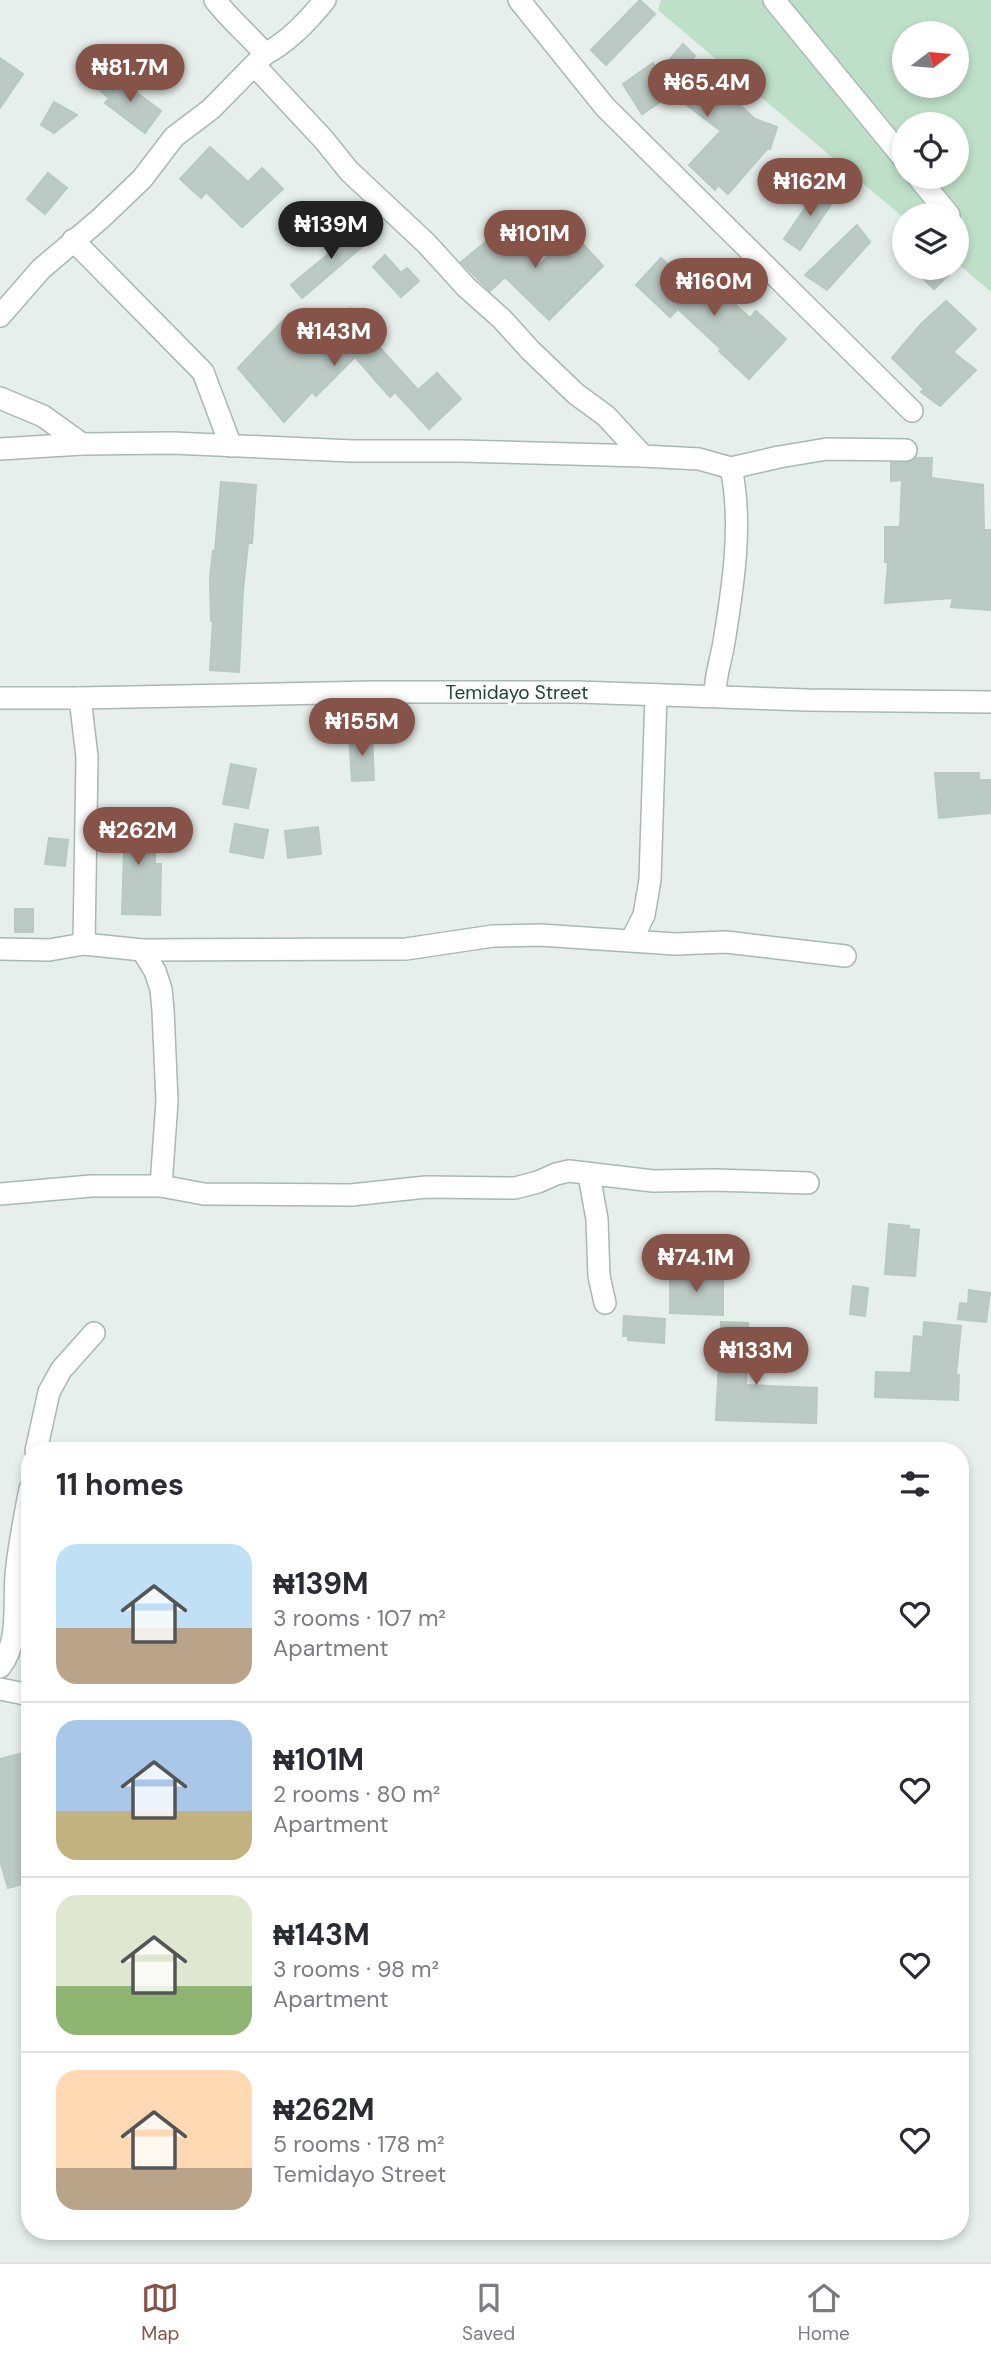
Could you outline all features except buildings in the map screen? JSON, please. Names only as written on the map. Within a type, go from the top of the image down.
[{"type":"street","points":[[215,0],[234,24],[248,35],[260,60],[349,171],[427,244],[466,287],[502,319],[576,394],[606,416],[643,456]]},
{"type":"street","points":[[0,316],[41,269],[100,219],[142,178],[174,138],[211,109],[260,60],[309,19],[325,0]]},
{"type":"street","points":[[519,0],[605,107],[912,411]]},
{"type":"street","points":[[774,0],[892,144]]},
{"type":"street","points":[[928,189],[939,203]]},
{"type":"street","points":[[73,240],[204,372],[231,446]]},
{"type":"street","points":[[0,398],[43,416],[82,444]]},
{"type":"street","points":[[0,449],[82,444],[173,443],[352,451],[643,456],[699,459],[731,468],[827,449],[905,450]]},
{"type":"street","points":[[715,695],[715,675],[722,653],[731,599],[737,505],[731,468]]},
{"type":"street","name":"Temidayo Street","points":[[0,698],[372,692],[578,692],[807,700],[991,702]]},
{"type":"street","points":[[632,939],[644,915],[650,880],[656,695]]},
{"type":"street","points":[[80,698],[87,757],[84,944]]},
{"type":"street","points":[[0,949],[49,950],[84,944],[142,950],[405,949],[493,936],[540,935],[632,939],[675,944],[726,942],[845,956]]},
{"type":"street","points":[[142,950],[155,971],[161,989],[163,1010],[167,1101],[161,1186]]},
{"type":"street","points":[[0,1194],[90,1186],[161,1186],[204,1194],[351,1195],[426,1187],[515,1188],[569,1171],[653,1181],[808,1182]]},
{"type":"street","points":[[589,1175],[597,1219],[599,1276],[605,1303]]},
{"type":"street","points":[[38,1442],[49,1392],[61,1370],[94,1334]]},
{"type":"street","points":[[0,1667],[13,1640],[16,1567],[21,1539]]},
{"type":"street","points":[[0,1689],[21,1693]]},
{"type":"green space","points":[[661,0],[991,0],[991,292],[969,273],[969,203],[892,203],[892,208],[658,10]]}]
